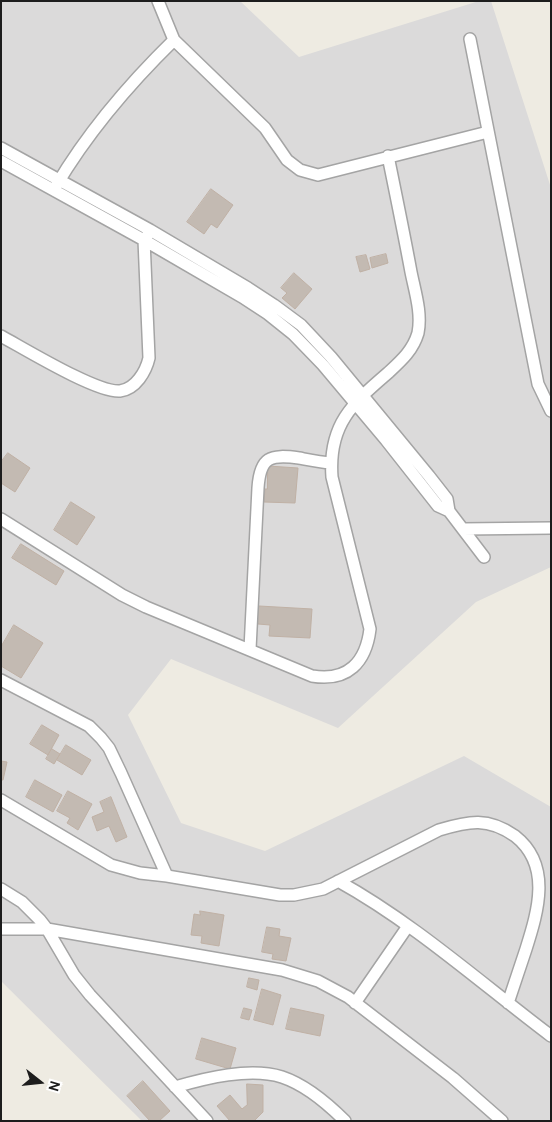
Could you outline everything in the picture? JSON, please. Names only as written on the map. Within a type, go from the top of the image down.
[{"type":"street","points":[[158,1],[174,40],[265,128],[287,160],[300,170],[318,175],[488,132]]},
{"type":"street","points":[[470,39],[538,384],[551,411]]},
{"type":"street","points":[[56,185],[101,120],[174,40]]},
{"type":"street","points":[[1,148],[56,185],[147,235],[268,314],[293,334],[359,399],[438,506],[449,511],[484,557]]},
{"type":"street","points":[[1,518],[122,595],[153,610],[250,649],[301,672],[326,678],[339,676],[351,669],[362,656],[368,642],[370,628],[337,500],[331,463],[333,448],[342,420],[359,399],[405,357],[415,342],[419,324],[404,234],[388,156]]},
{"type":"street","points":[[1,161],[56,185]]},
{"type":"street","points":[[1,336],[99,388],[120,391],[129,387],[146,371],[149,358],[147,235]]},
{"type":"street","points":[[250,649],[258,488],[263,465],[275,456],[331,463]]},
{"type":"street","points":[[463,528],[551,528]]},
{"type":"street","points":[[1,680],[89,726],[101,738],[109,748],[122,773],[167,876]]},
{"type":"street","points":[[1,800],[112,865],[140,873],[280,895],[309,893],[338,881],[439,830],[458,824],[474,822],[491,823],[518,838],[530,852],[540,881],[540,899],[536,918],[508,1004]]},
{"type":"street","points":[[338,881],[408,926],[551,1036]]},
{"type":"street","points":[[1,888],[22,902],[47,930],[65,961],[90,996],[207,1121]]},
{"type":"street","points":[[355,1003],[408,926]]},
{"type":"street","points":[[1,930],[47,930],[282,970],[318,981],[355,1003],[454,1078],[502,1121]]},
{"type":"street","points":[[175,1087],[203,1079],[256,1073],[281,1077],[328,1104],[344,1121]]},
{"type":"shaded area","points":[[1,1],[240,1],[299,57],[479,1],[491,1],[551,188],[551,567],[476,602],[338,728],[171,659],[128,715],[181,823],[265,851],[464,756],[551,807],[551,1121],[142,1121],[1,981]]},
{"type":"building","points":[[211,189],[233,205],[217,228],[211,224],[204,234],[187,222]]},
{"type":"building","points":[[386,254],[388,263],[372,268],[370,258]]},
{"type":"building","points":[[366,255],[370,269],[360,272],[356,257]]},
{"type":"building","points":[[294,273],[312,289],[295,309],[282,298],[287,293],[281,288]]},
{"type":"building","points":[[8,453],[30,468],[15,492],[1,483],[1,462]]},
{"type":"building","points":[[268,466],[298,468],[295,503],[264,502],[265,489],[267,489]]},
{"type":"building","points":[[71,502],[95,517],[77,545],[54,530]]},
{"type":"building","points":[[21,544],[64,571],[56,585],[12,558]]},
{"type":"building","points":[[259,606],[312,609],[310,638],[269,636],[270,625],[258,624]]},
{"type":"building","points":[[14,625],[43,643],[21,678],[1,666],[1,647]]},
{"type":"building","points":[[42,725],[59,735],[48,755],[30,744]]},
{"type":"building","points":[[66,745],[91,760],[82,775],[57,760]]},
{"type":"building","points":[[52,749],[60,754],[54,764],[46,759]]},
{"type":"building","points":[[1,761],[7,762],[3,780],[1,780]]},
{"type":"building","points":[[35,780],[62,795],[53,812],[26,797]]},
{"type":"building","points":[[68,791],[92,804],[78,830],[67,823],[70,818],[57,811]]},
{"type":"building","points":[[111,797],[127,837],[116,842],[109,826],[97,831],[92,817],[104,812],[100,802]]},
{"type":"building","points":[[200,911],[224,915],[219,946],[201,943],[202,936],[191,935],[194,914],[200,915]]},
{"type":"building","points":[[267,927],[280,929],[279,936],[291,938],[286,961],[272,959],[273,954],[262,952]]},
{"type":"building","points":[[249,978],[259,980],[257,990],[247,987]]},
{"type":"building","points":[[262,989],[281,995],[273,1025],[254,1020]]},
{"type":"building","points":[[244,1008],[252,1010],[249,1020],[241,1018]]},
{"type":"building","points":[[291,1008],[324,1015],[320,1036],[286,1029]]},
{"type":"building","points":[[202,1038],[236,1048],[230,1069],[196,1059]]},
{"type":"building","points":[[143,1081],[170,1111],[159,1121],[150,1121],[127,1096]]},
{"type":"building","points":[[247,1084],[263,1085],[263,1112],[254,1121],[230,1121],[217,1106],[230,1095],[242,1109],[247,1105]]}]
